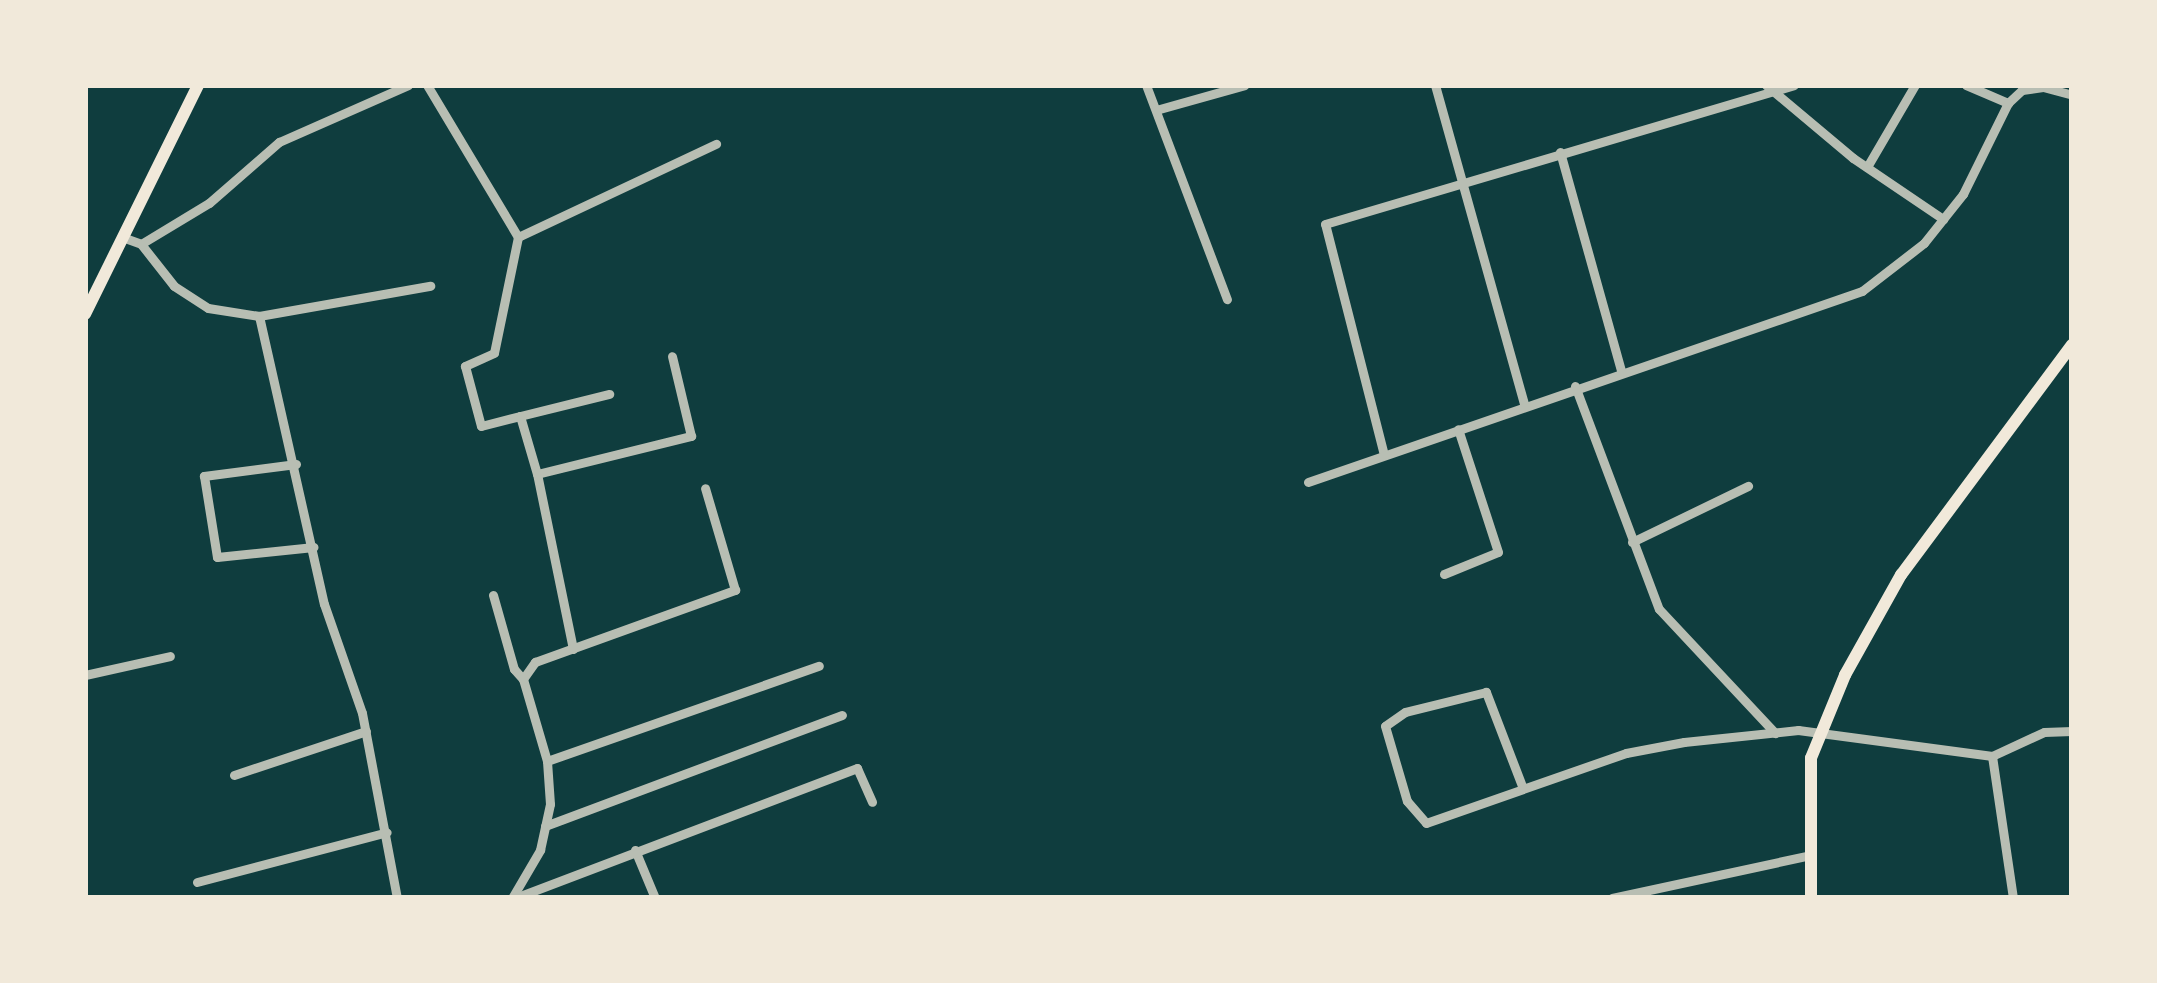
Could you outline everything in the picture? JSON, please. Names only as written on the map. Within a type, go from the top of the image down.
[{"type":"main road","points":[[85,314],[90,295],[198,85]]},
{"type":"main road","points":[[1812,898],[1811,758],[1821,731],[1901,575],[2072,345]]},
{"type":"street","points":[[141,244],[208,203],[279,142],[408,85]]},
{"type":"street","points":[[427,85],[518,237],[494,353],[465,366],[480,426],[609,394]]},
{"type":"street","points":[[1146,85],[1228,299]]},
{"type":"street","points":[[1156,110],[1245,85]]},
{"type":"street","points":[[1436,85],[1524,404]]},
{"type":"street","points":[[1384,454],[1325,224],[1768,89],[1794,85]]},
{"type":"street","points":[[1868,167],[1915,85]]},
{"type":"street","points":[[1966,85],[2008,103]]},
{"type":"street","points":[[1308,482],[1575,386],[1862,290],[1924,243],[1963,194],[2008,103],[2022,90],[2043,87],[2072,95]]},
{"type":"street","points":[[1768,89],[1943,219]]},
{"type":"street","points":[[518,237],[716,144]]},
{"type":"street","points":[[1560,152],[1621,371]]},
{"type":"street","points":[[122,237],[141,244],[174,286],[208,308],[259,316],[430,286]]},
{"type":"street","points":[[259,316],[312,547],[366,731],[397,898]]},
{"type":"street","points":[[537,474],[691,436],[672,356]]},
{"type":"street","points":[[1575,386],[1658,609],[1775,732]]},
{"type":"street","points":[[520,416],[537,474],[573,649]]},
{"type":"street","points":[[1444,574],[1498,552],[1458,429]]},
{"type":"street","points":[[296,464],[204,476],[217,557],[312,547]]},
{"type":"street","points":[[1632,542],[1748,486]]},
{"type":"street","points":[[523,679],[535,662],[735,590],[705,488]]},
{"type":"street","points":[[493,595],[514,670],[523,679],[547,761],[545,826],[540,850],[514,898]]},
{"type":"street","points":[[85,674],[170,656]]},
{"type":"street","points":[[547,761],[820,666]]},
{"type":"street","points":[[1522,786],[1486,692],[1405,712],[1385,726],[1407,801],[1426,823],[1522,786],[1626,753],[1775,732],[1821,731],[1992,756],[2044,732],[2072,731]]},
{"type":"street","points":[[545,826],[842,715]]},
{"type":"street","points":[[234,775],[366,731]]},
{"type":"street","points":[[1992,756],[2014,898]]},
{"type":"street","points":[[514,898],[857,768],[872,802]]},
{"type":"street","points":[[197,882],[387,832]]},
{"type":"street","points":[[635,850],[655,898]]},
{"type":"street","points":[[1612,898],[1810,856]]}]
